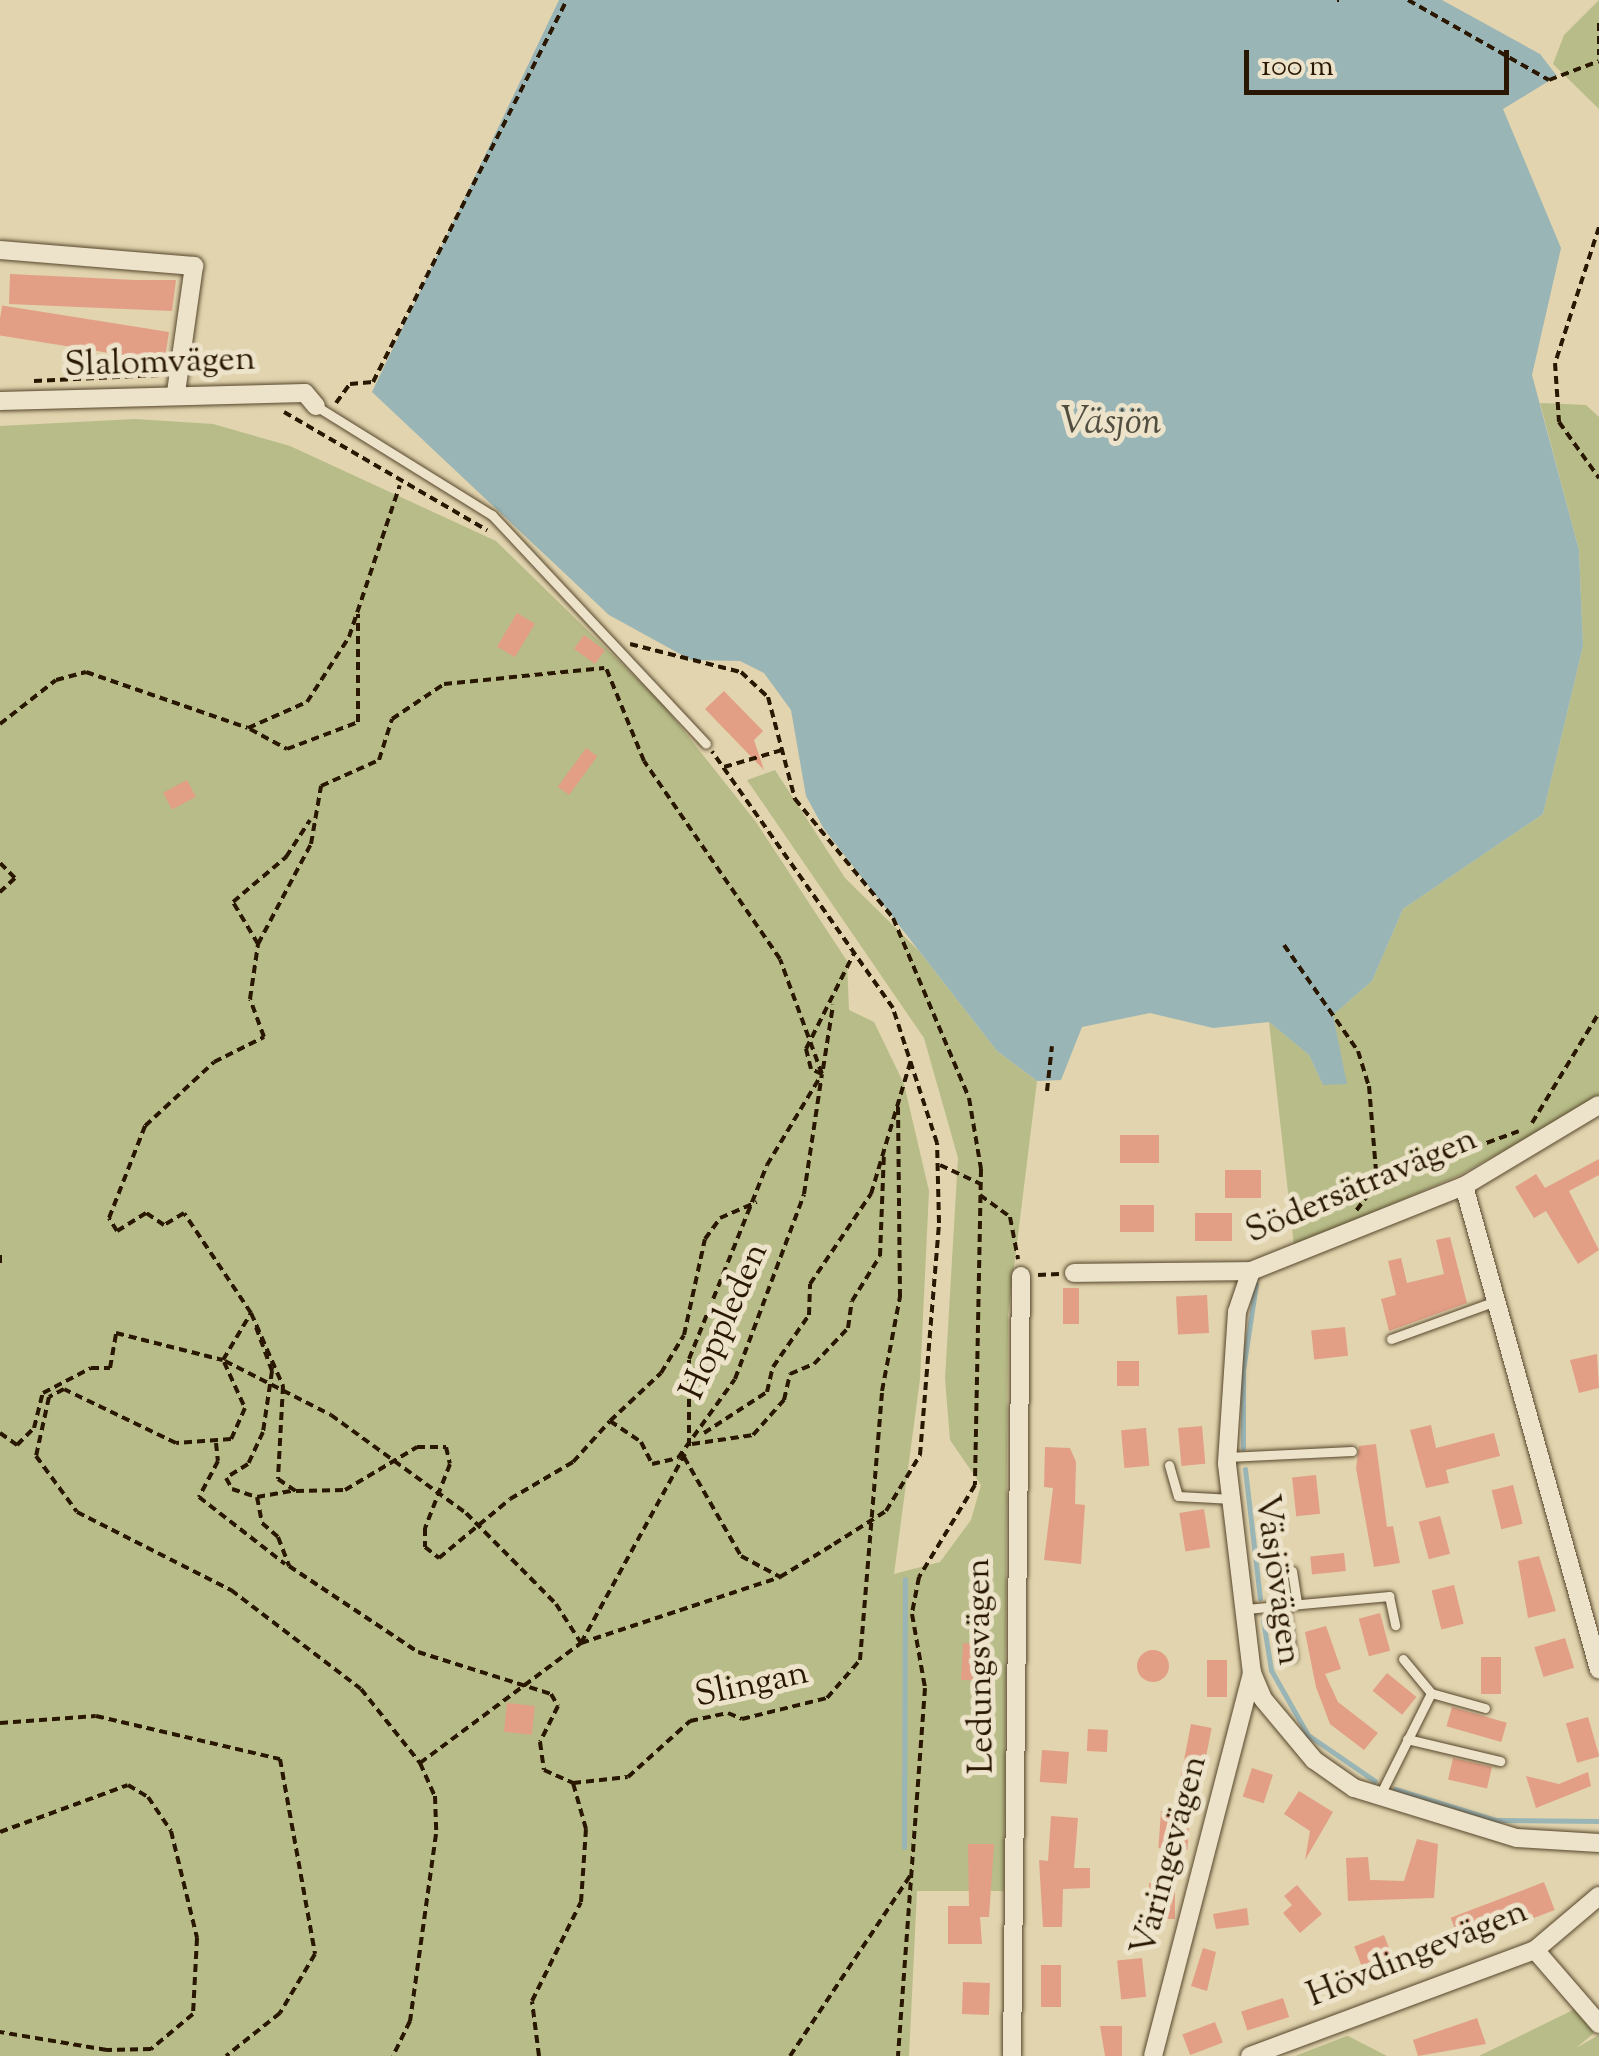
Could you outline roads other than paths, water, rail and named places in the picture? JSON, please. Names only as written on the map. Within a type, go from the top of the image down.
[{"type":"street","points":[[0,250],[194,266],[178,384]]},
{"type":"street","name":"Slalomvägen","points":[[0,401],[178,384],[305,393],[316,406]]},
{"type":"street","name":"Södersätravägen","points":[[1074,1273],[1251,1271],[1464,1186],[1599,1105]]},
{"type":"street","points":[[1464,1186],[1599,1670]]},
{"type":"street","name":"Väsjövägen","points":[[1251,1271],[1237,1312],[1227,1457],[1252,1673],[1278,1723],[1314,1760],[1379,1798],[1517,1838],[1599,1843]]},
{"type":"street","name":"Ledungsvägen","points":[[1012,2056],[1020,1276]]},
{"type":"street","name":"Väringevägen","points":[[1152,2056],[1252,1673]]},
{"type":"street","name":"Hövdingevägen","points":[[1250,2056],[1535,1950],[1599,1896]]},
{"type":"street","points":[[1535,1950],[1599,2024]]},
{"type":"lane","points":[[316,406],[492,515],[706,744]]},
{"type":"lane","points":[[1391,1338],[1496,1301]]},
{"type":"lane","points":[[1227,1457],[1352,1451]]},
{"type":"lane","points":[[1169,1465],[1178,1496],[1232,1499]]},
{"type":"lane","points":[[1292,1570],[1297,1604]]},
{"type":"lane","points":[[1246,1609],[1389,1596],[1395,1624]]},
{"type":"lane","points":[[1284,1605],[1292,1657]]},
{"type":"lane","points":[[1403,1658],[1431,1693],[1486,1708]]},
{"type":"lane","points":[[1379,1798],[1431,1693]]},
{"type":"lane","points":[[1408,1739],[1500,1761]]},
{"type":"water","name":"Väsjön","points":[[559,0],[1442,0],[1540,54],[1557,76],[1503,109],[1561,248],[1532,375],[1579,550],[1583,646],[1543,814],[1403,909],[1372,981],[1333,1015],[1347,1084],[1323,1085],[1309,1055],[1269,1022],[1213,1028],[1150,1013],[1082,1027],[1061,1080],[1037,1081],[997,1051],[824,829],[806,796],[791,710],[764,673],[740,661],[691,660],[609,615],[372,392]]},
{"type":"waterway","points":[[1243,1448],[1243,1370],[1256,1284]]},
{"type":"waterway","points":[[1245,1469],[1260,1598]]},
{"type":"waterway","points":[[904,1847],[905,1579]]},
{"type":"waterway","points":[[1263,1620],[1271,1670],[1308,1735],[1375,1781]]},
{"type":"waterway","points":[[1395,1789],[1496,1820],[1599,1821]]}]
